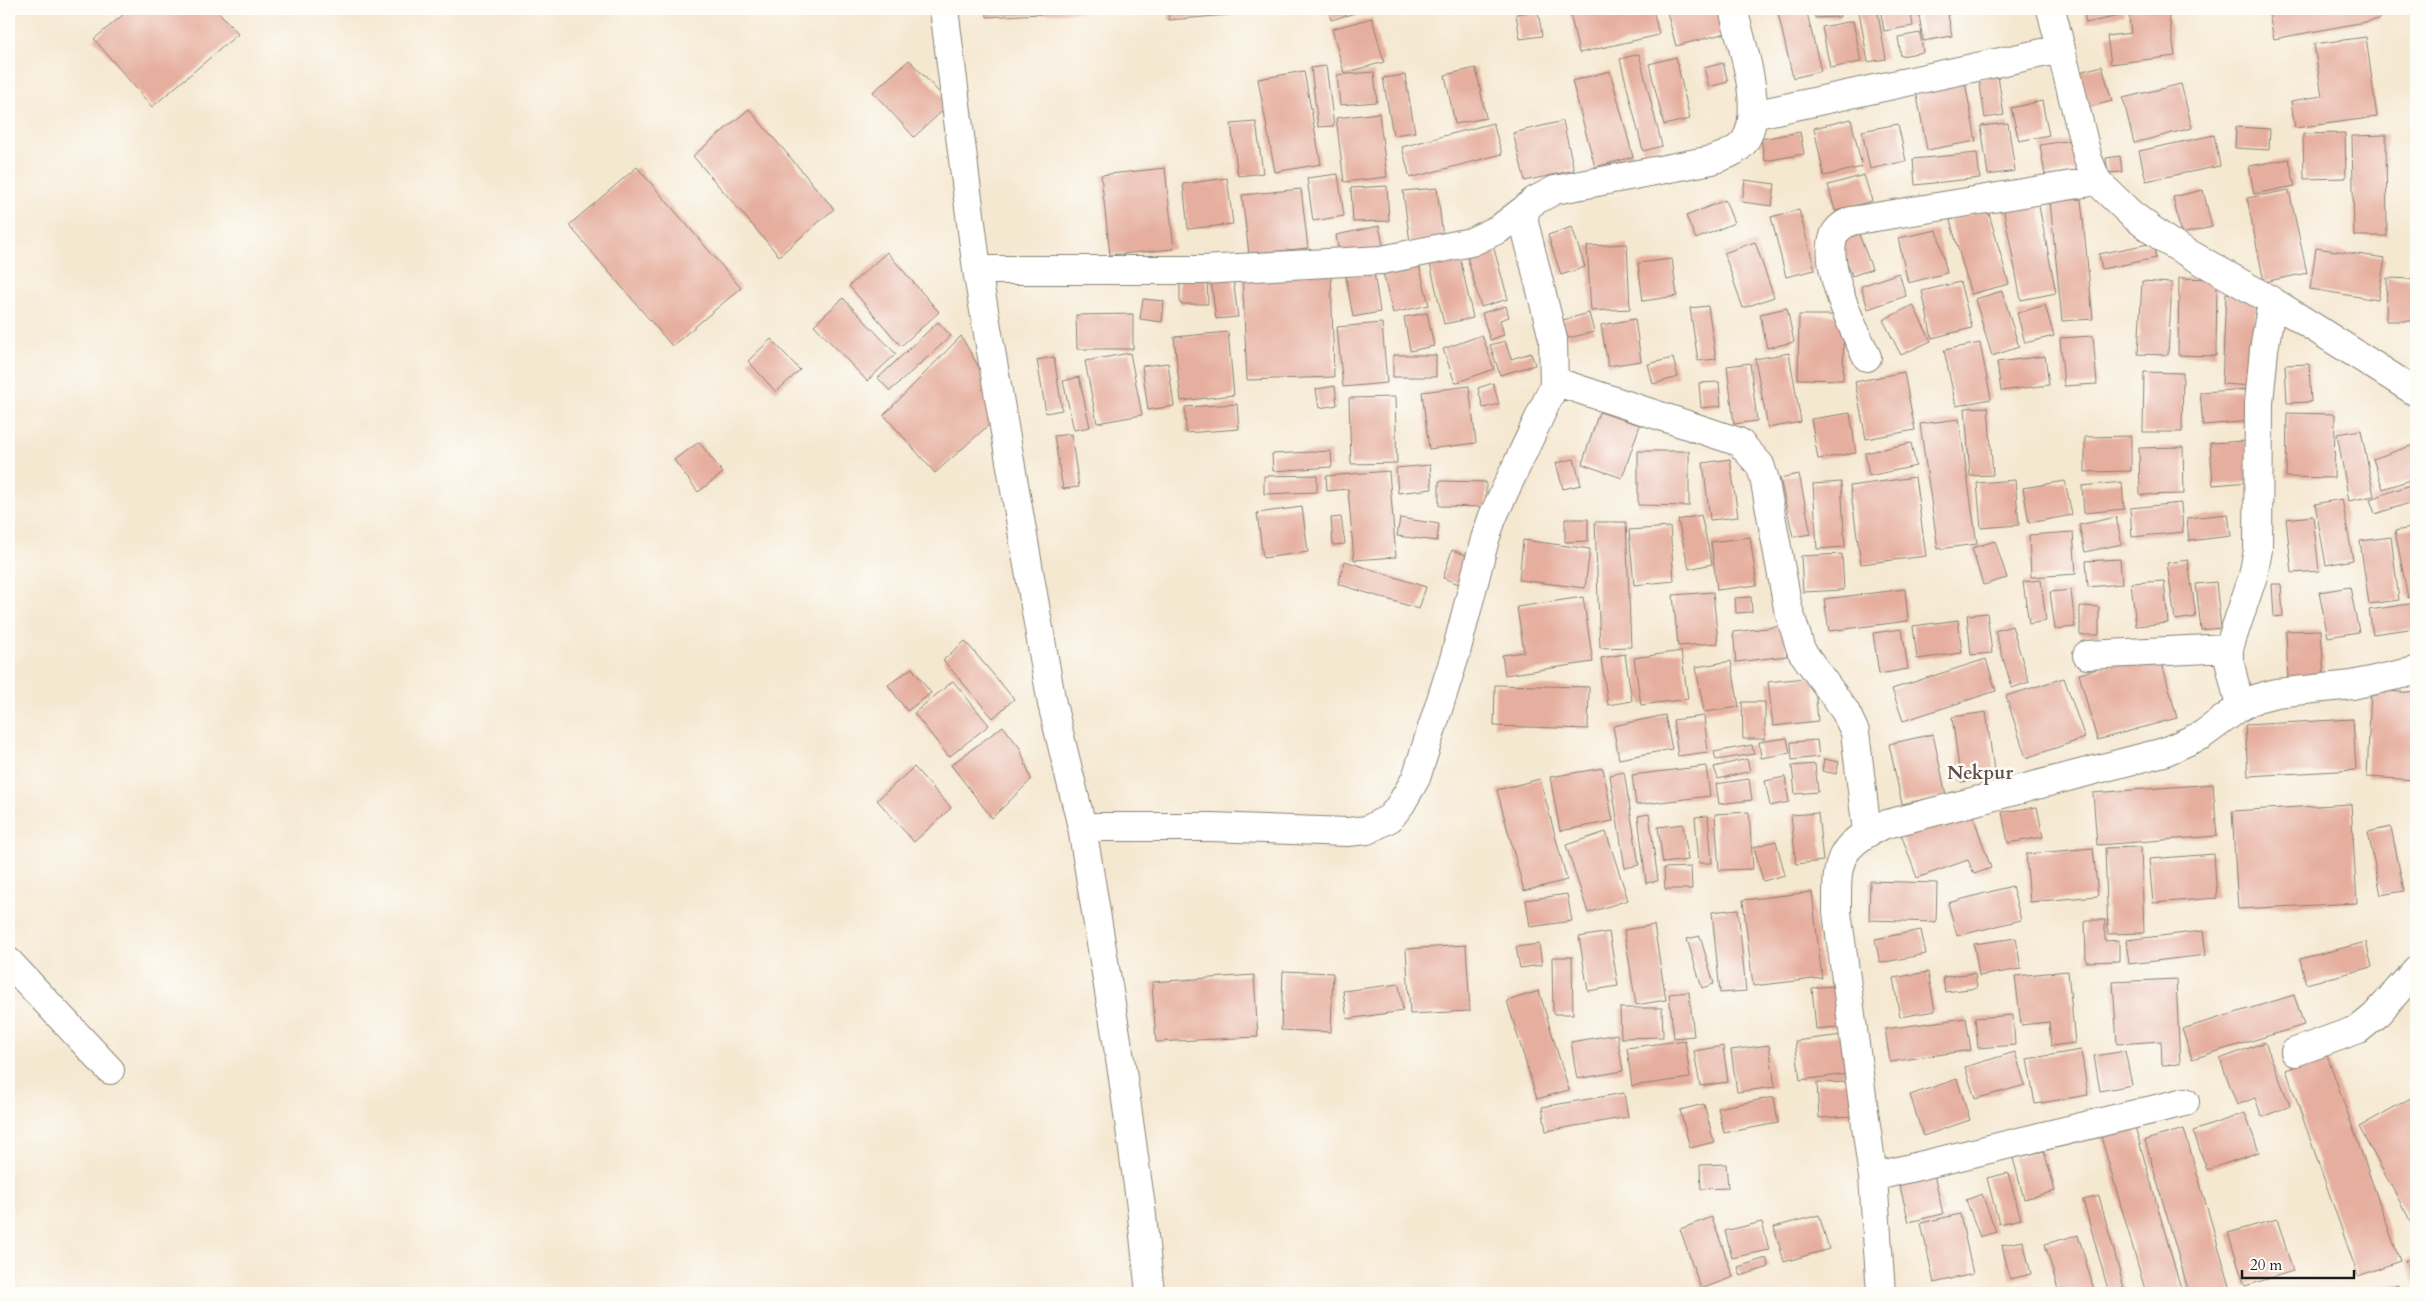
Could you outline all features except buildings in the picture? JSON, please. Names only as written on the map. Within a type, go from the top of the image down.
[{"type":"street","points":[[944,9],[977,270],[1052,704],[1082,827],[1122,1071],[1141,1208],[1150,1293]]},
{"type":"street","points":[[977,270],[1202,270],[1382,260],[1472,242],[1499,229],[1534,201],[1556,190],[1724,156],[1737,149],[1744,141],[1750,128],[1752,115],[1751,88],[1733,9]]},
{"type":"street","points":[[2051,9],[2088,160],[2097,180],[2131,214],[2167,241],[2272,301],[2416,392]]},
{"type":"street","points":[[1752,115],[2061,49]]},
{"type":"street","points":[[1868,357],[1854,331],[1834,273],[1832,250],[1835,233],[1842,225],[1851,221],[2097,180]]},
{"type":"street","points":[[1082,827],[1348,832],[1367,830],[1390,818],[1401,804],[1416,778],[1456,656],[1484,539],[1507,484],[1544,409],[1554,381],[1553,338],[1527,238],[1524,222],[1525,209]]},
{"type":"street","points":[[2240,707],[2230,667],[2229,648],[2253,576],[2258,550],[2259,403],[2264,350],[2272,301]]},
{"type":"street","points":[[1554,381],[1739,442],[1760,464],[1788,608],[1801,650],[1845,711],[1855,732],[1867,832]]},
{"type":"street","points":[[2086,655],[2229,648]]},
{"type":"street","points":[[1881,1293],[1873,1177],[1837,912],[1837,871],[1850,844],[1867,832],[1883,825],[2164,752],[2202,735],[2240,707],[2257,698],[2276,693],[2352,685],[2416,671]]},
{"type":"street","points":[[9,962],[110,1070]]},
{"type":"street","points":[[2295,1052],[2359,1029],[2375,1016],[2416,970]]},
{"type":"street","points":[[1873,1177],[2185,1102]]},
{"type":"district","name":"Nekpur","points":[[1980,772]]}]
